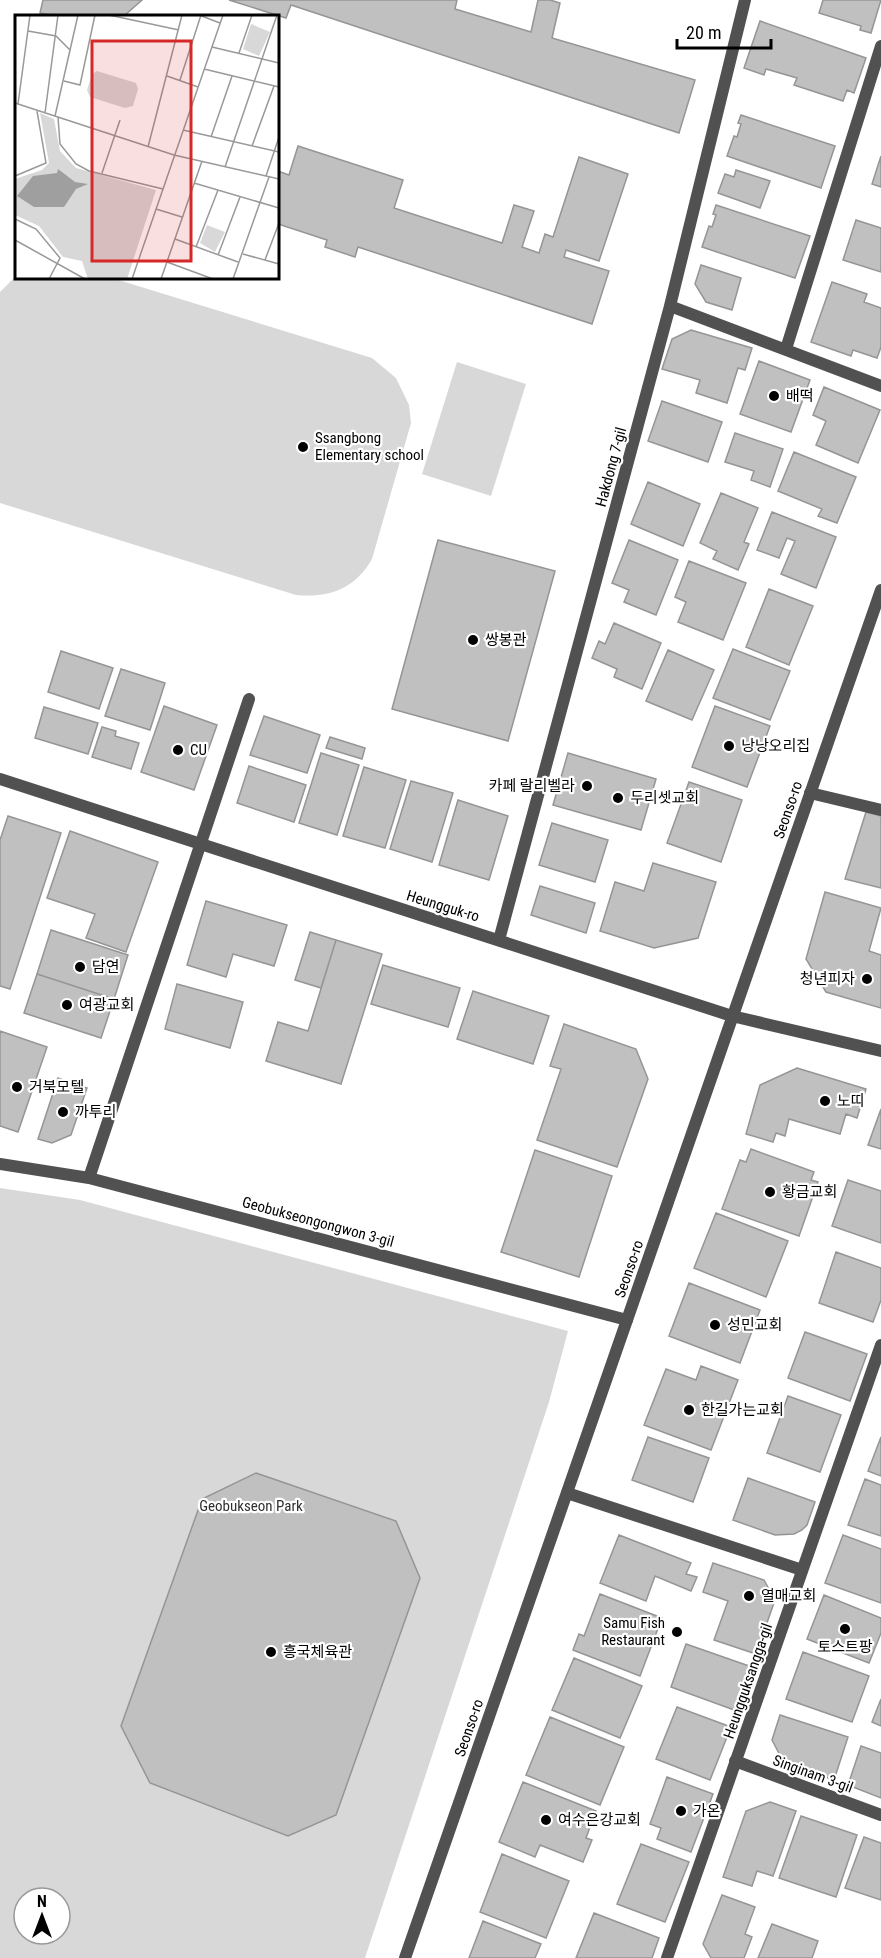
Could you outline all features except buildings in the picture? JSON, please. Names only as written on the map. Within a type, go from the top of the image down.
[{"type":"street","name":"Hakdong 7-gil","points":[[499,940],[670,306],[745,0]]},
{"type":"street","points":[[786,349],[881,46]]},
{"type":"street","points":[[670,306],[881,386]]},
{"type":"street","name":"Seonso-ro","points":[[405,1958],[881,590]]},
{"type":"street","points":[[89,1178],[249,699]]},
{"type":"street","name":"Heungguk-ro","points":[[0,779],[732,1016],[881,1050]]},
{"type":"street","points":[[810,793],[881,810]]},
{"type":"street","name":"Geobukseongongwon 3-gil","points":[[0,1164],[89,1178],[627,1320]]},
{"type":"street","name":"Heungguksangga-gil","points":[[667,1958],[881,1345]]},
{"type":"street","points":[[567,1493],[802,1570]]},
{"type":"street","name":"Singinam 3-gil","points":[[735,1761],[881,1815]]},
{"type":"green space","points":[[15,277],[15,279],[115,279],[372,358],[396,378],[409,405],[411,423],[372,559],[358,578],[330,593],[296,595],[0,503],[0,292]]},
{"type":"green space","points":[[457,362],[526,384],[491,496],[422,474]]},
{"type":"green space","name":"Geobukseon Park","points":[[0,1188],[80,1200],[568,1331],[549,1402],[365,1958],[0,1958]]},
{"type":"place","name":"배떡","points":[[774,396]]},
{"type":"place","name":"Ssangbong Elementary school","points":[[303,447]]},
{"type":"place","name":"쌍봉관","points":[[473,640]]},
{"type":"place","name":"낭낭오리집","points":[[729,746]]},
{"type":"place","name":"CU","points":[[178,750]]},
{"type":"place","name":"카페 랄리벨라","points":[[587,786]]},
{"type":"place","name":"두리셋교회","points":[[618,798]]},
{"type":"place","name":"담연","points":[[80,967]]},
{"type":"place","name":"청년피자","points":[[867,979]]},
{"type":"place","name":"여광교회","points":[[67,1005]]},
{"type":"place","name":"거북모텔","points":[[17,1087]]},
{"type":"place","name":"노띠","points":[[825,1101]]},
{"type":"place","name":"까투리","points":[[63,1112]]},
{"type":"place","name":"황금교회","points":[[770,1192]]},
{"type":"place","name":"성민교회","points":[[715,1325]]},
{"type":"place","name":"한길가는교회","points":[[689,1410]]},
{"type":"place","name":"열매교회","points":[[749,1596]]},
{"type":"place","name":"토스트팡","points":[[845,1629]]},
{"type":"place","name":"Samu Fish Restaurant","points":[[677,1632]]},
{"type":"place","name":"흥국체육관","points":[[271,1652]]},
{"type":"place","name":"가온","points":[[681,1811]]},
{"type":"place","name":"여수은강교회","points":[[546,1820]]}]
